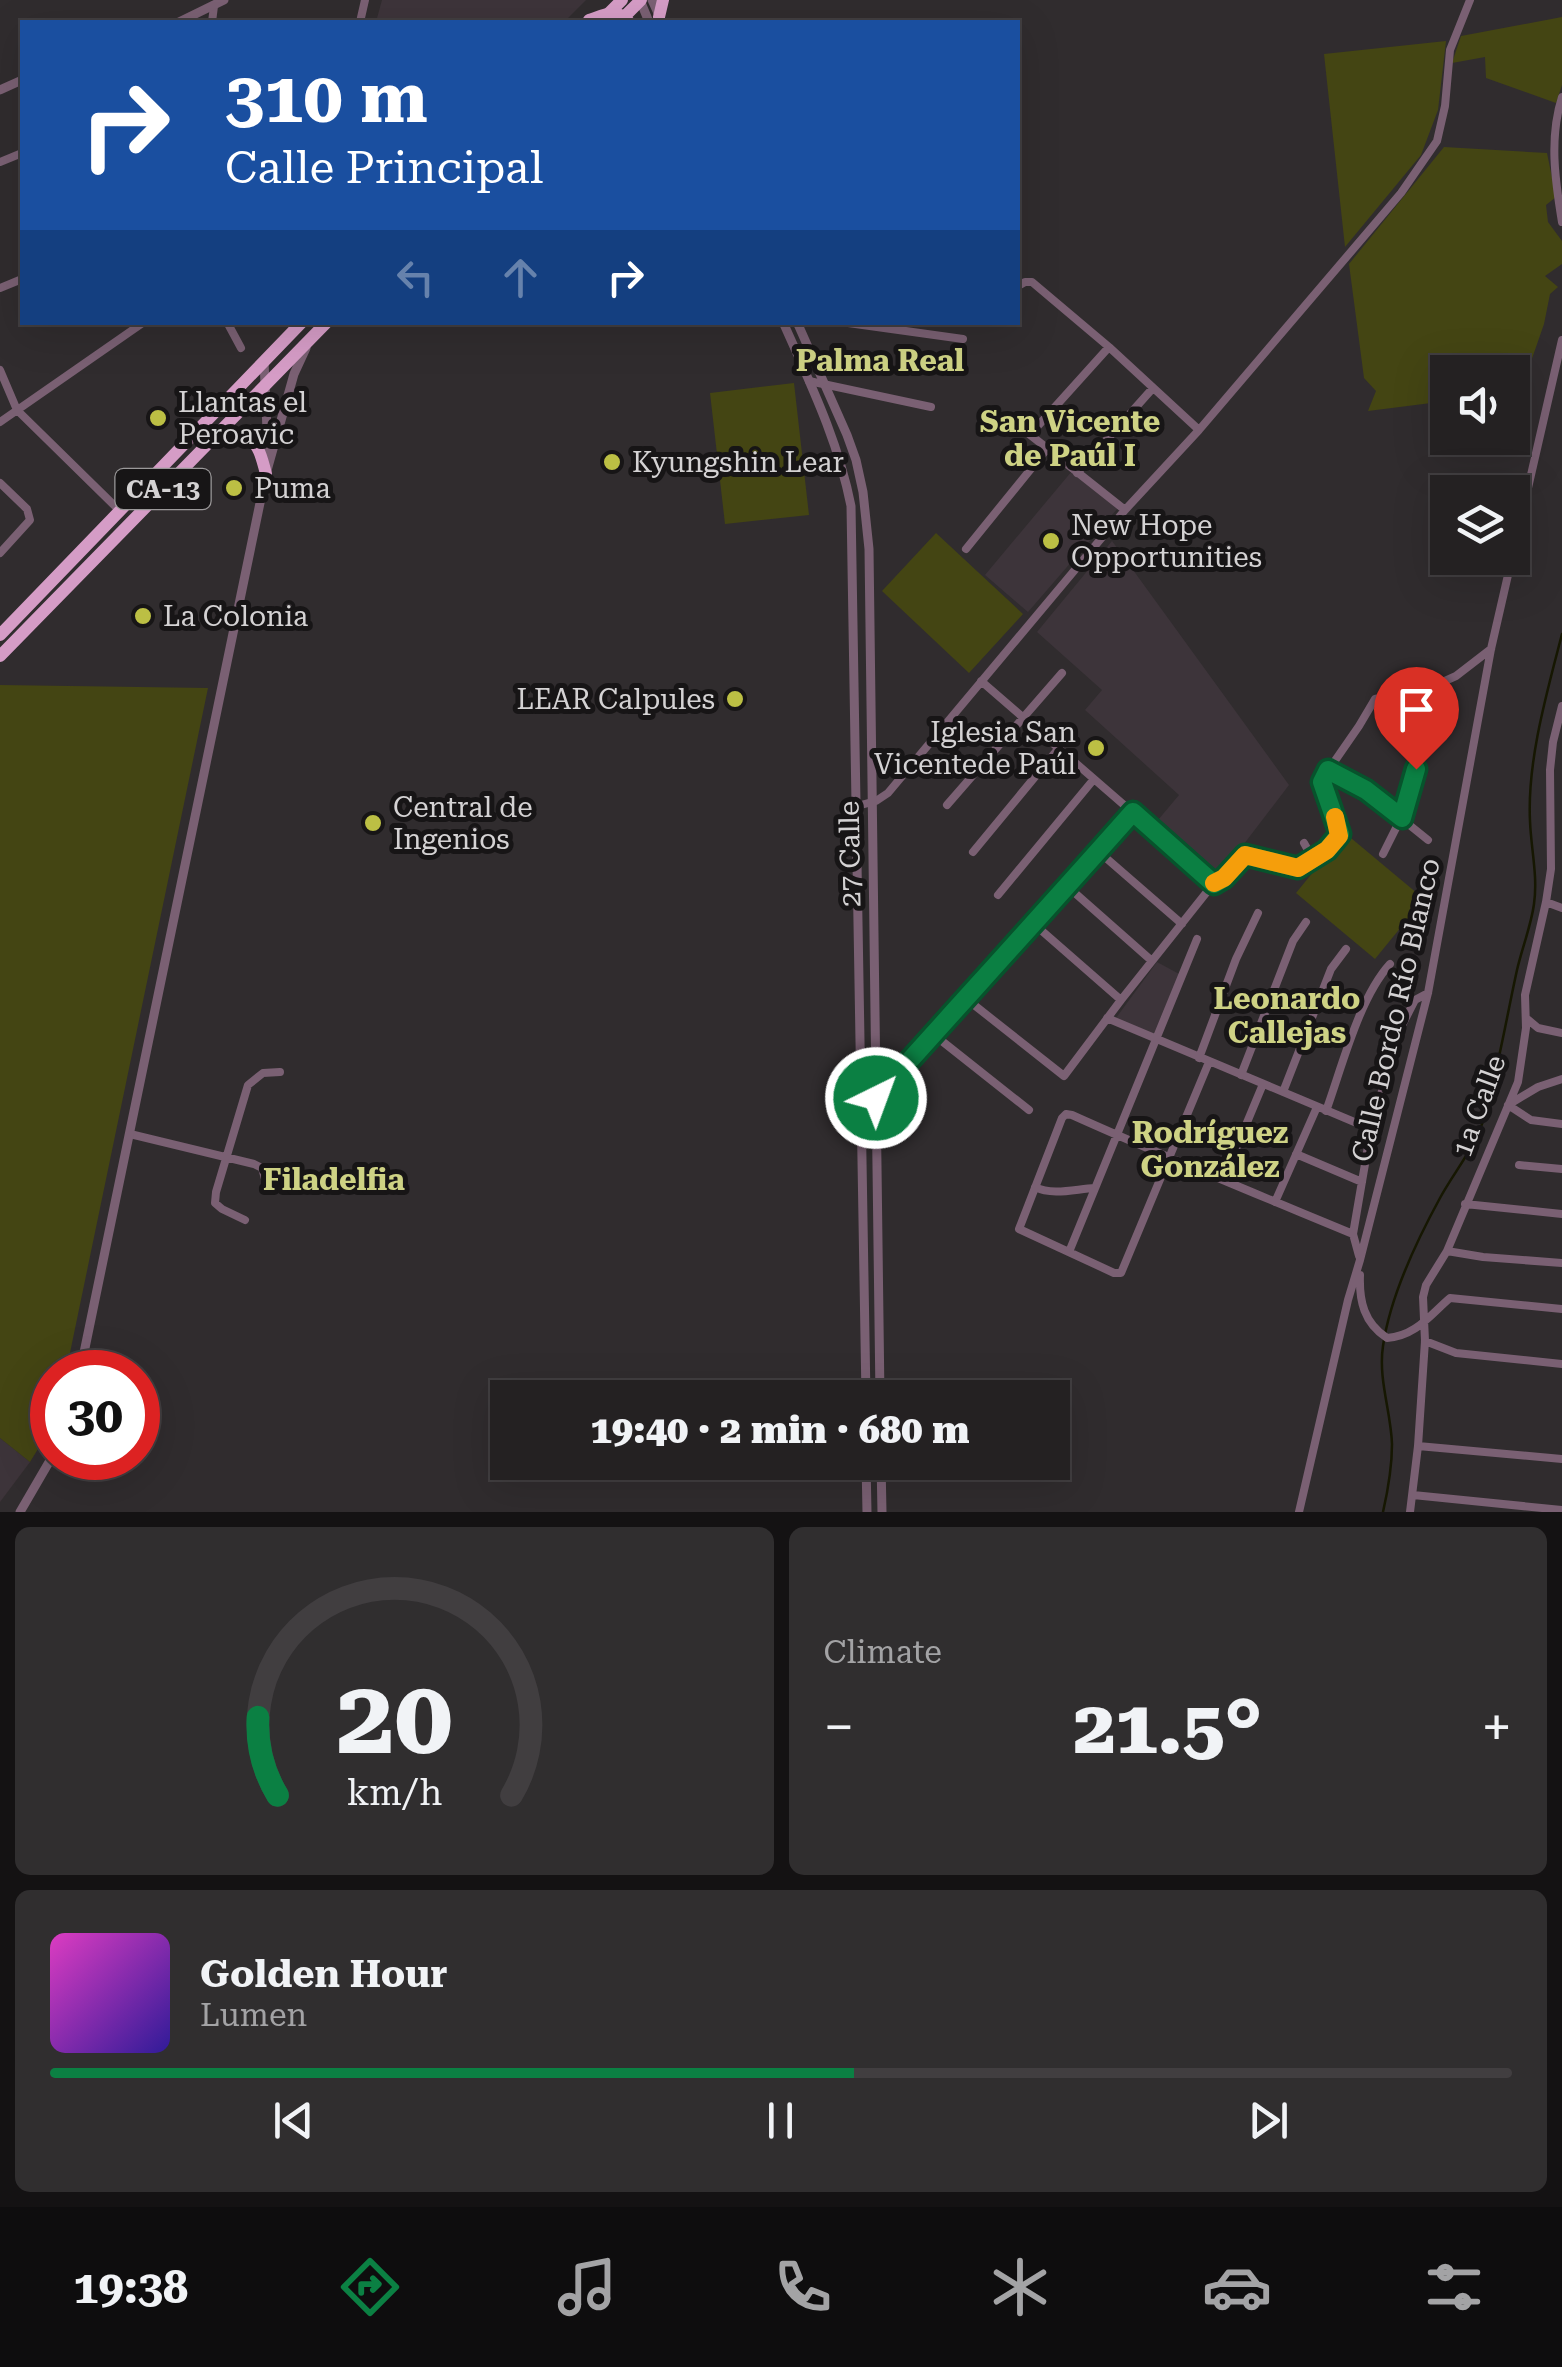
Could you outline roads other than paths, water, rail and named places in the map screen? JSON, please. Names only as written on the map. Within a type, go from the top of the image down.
[{"type":"highway","points":[[594,20],[610,0]]},
{"type":"highway","points":[[595,20],[622,0]]},
{"type":"highway","points":[[621,20],[641,0]]},
{"type":"highway","points":[[596,20],[613,12],[627,20]]},
{"type":"highway","name":"CA-13","points":[[0,635],[299,325]]},
{"type":"highway","name":"CA-13","points":[[0,656],[324,325]]},
{"type":"highway","points":[[143,508],[140,500],[190,446],[201,428]]},
{"type":"highway","points":[[213,437],[241,434],[250,438],[267,468]]},
{"type":"street","points":[[641,0],[656,20]]},
{"type":"street","points":[[857,806],[888,794],[1125,510],[1199,430],[1401,193],[1436,141],[1445,106],[1450,50],[1470,0]]},
{"type":"street","points":[[183,20],[219,3]]},
{"type":"street","points":[[1562,97],[1553,148],[1562,222]]},
{"type":"street","points":[[1020,285],[1032,282],[1199,430]]},
{"type":"street","points":[[0,422],[140,325]]},
{"type":"street","points":[[228,325],[240,348]]},
{"type":"street","points":[[286,340],[289,325]]},
{"type":"street","name":"27 Calle","points":[[783,325],[830,430],[845,475],[851,512],[866,1380]]},
{"type":"street","name":"27 Calle","points":[[798,325],[847,435],[860,478],[869,549],[880,1380]]},
{"type":"street","points":[[863,325],[963,339]]},
{"type":"street","points":[[85,1350],[267,468],[294,374],[313,337]]},
{"type":"street","name":"Calle Bordo Río Blanco","points":[[1299,1512],[1348,1300],[1428,993],[1491,648],[1562,340]]},
{"type":"street","points":[[1036,428],[1109,347]]},
{"type":"street","points":[[264,361],[267,468]]},
{"type":"street","points":[[0,370],[17,410],[120,512]]},
{"type":"street","points":[[809,381],[931,407]]},
{"type":"street","points":[[1078,473],[1154,388]]},
{"type":"street","points":[[1018,426],[1125,510]]},
{"type":"street","points":[[966,549],[1048,449]]},
{"type":"street","points":[[845,475],[860,478]]},
{"type":"street","points":[[0,484],[30,514],[30,520],[0,552]]},
{"type":"street","points":[[851,512],[865,512]]},
{"type":"street","points":[[964,997],[1064,1076],[1214,884],[1245,855],[1298,868],[1327,850],[1340,834],[1322,782],[1374,698],[1456,676],[1491,648]]},
{"type":"street","points":[[947,805],[1062,673]]},
{"type":"street","points":[[981,681],[1214,884]]},
{"type":"street","points":[[1383,854],[1402,818],[1436,684]]},
{"type":"street","name":"1a Calle","points":[[1410,1512],[1418,1446],[1426,1284],[1447,1250],[1518,1082],[1522,1062],[1525,995],[1551,869],[1550,770],[1562,706]]},
{"type":"street","points":[[972,852],[1058,749]]},
{"type":"street","points":[[1328,770],[1366,790],[1428,840]]},
{"type":"street","points":[[1550,770],[1561,771]]},
{"type":"street","points":[[998,895],[1094,780]]},
{"type":"street","points":[[861,1114],[1133,812]]},
{"type":"street","points":[[1304,844],[1313,860]]},
{"type":"street","points":[[1098,851],[1182,924]]},
{"type":"street","points":[[1068,886],[1152,961]]},
{"type":"street","points":[[1546,902],[1562,908]]},
{"type":"street","points":[[1199,1058],[1258,912]]},
{"type":"street","points":[[1241,1075],[1293,941],[1306,922]]},
{"type":"street","points":[[1034,924],[1121,1000]]},
{"type":"street","points":[[1069,1252],[1198,939]]},
{"type":"street","points":[[1282,1092],[1331,969],[1346,949]]},
{"type":"street","points":[[1275,1202],[1321,1109],[1368,996],[1390,964]]},
{"type":"street","points":[[1428,993],[1415,1000],[1393,1043],[1371,1129],[1354,1234],[1360,1260],[1362,1304],[1369,1319],[1388,1338],[1416,1330],[1450,1298],[1562,1308]]},
{"type":"street","points":[[1525,1017],[1538,1028],[1562,1034]]},
{"type":"street","points":[[1106,1018],[1371,1129]]},
{"type":"street","points":[[933,1034],[1029,1110]]},
{"type":"street","points":[[1209,1062],[1169,1158],[1121,1273],[1019,1229],[1066,1114],[1169,1158],[1354,1234]]},
{"type":"street","points":[[245,1220],[222,1209],[215,1202],[216,1192],[248,1085],[263,1073],[280,1072]]},
{"type":"street","points":[[1562,1079],[1538,1087],[1508,1105],[1531,1120],[1562,1124]]},
{"type":"street","points":[[1223,1180],[1263,1084]]},
{"type":"street","points":[[130,1134],[262,1168],[265,1178]]},
{"type":"street","points":[[1296,1154],[1362,1182]]},
{"type":"street","points":[[1519,1164],[1562,1169]]},
{"type":"street","points":[[1035,1187],[1061,1192],[1094,1188]]},
{"type":"street","points":[[1465,1204],[1562,1214]]},
{"type":"street","points":[[1447,1250],[1562,1263]]},
{"type":"street","points":[[1425,1341],[1456,1353],[1562,1364]]},
{"type":"street","points":[[1418,1446],[1562,1459]]},
{"type":"street","points":[[20,1512],[39,1480]]},
{"type":"street","points":[[866,1480],[867,1512]]},
{"type":"street","points":[[882,1480],[882,1512]]},
{"type":"street","points":[[1413,1495],[1562,1510]]},
{"type":"waterway","points":[[1383,1512],[1392,1444],[1382,1371],[1386,1327],[1413,1251],[1475,1140],[1489,1100],[1534,904],[1532,775],[1539,727],[1562,634]]},
{"type":"place","name":"Llantas el Peroavic","points":[[158,418]]},
{"type":"place","name":"Kyungshin Lear","points":[[612,462]]},
{"type":"place","name":"Puma","points":[[234,488]]},
{"type":"place","name":"New Hope Opportunities","points":[[1051,541]]},
{"type":"place","name":"La Colonia","points":[[143,616]]},
{"type":"place","name":"LEAR Calpules","points":[[735,699]]},
{"type":"place","name":"Iglesia San Vicentede Paúl","points":[[1096,748]]},
{"type":"place","name":"Central de Ingenios","points":[[373,823]]},
{"type":"district","name":"Palma Real","points":[[880,360]]},
{"type":"district","name":"San Vicente de Paúl I","points":[[1070,438]]},
{"type":"district","name":"Leonardo Callejas","points":[[1287,1015]]},
{"type":"district","name":"Rodríguez González","points":[[1210,1149]]},
{"type":"district","name":"Filadelfia","points":[[334,1179]]}]
